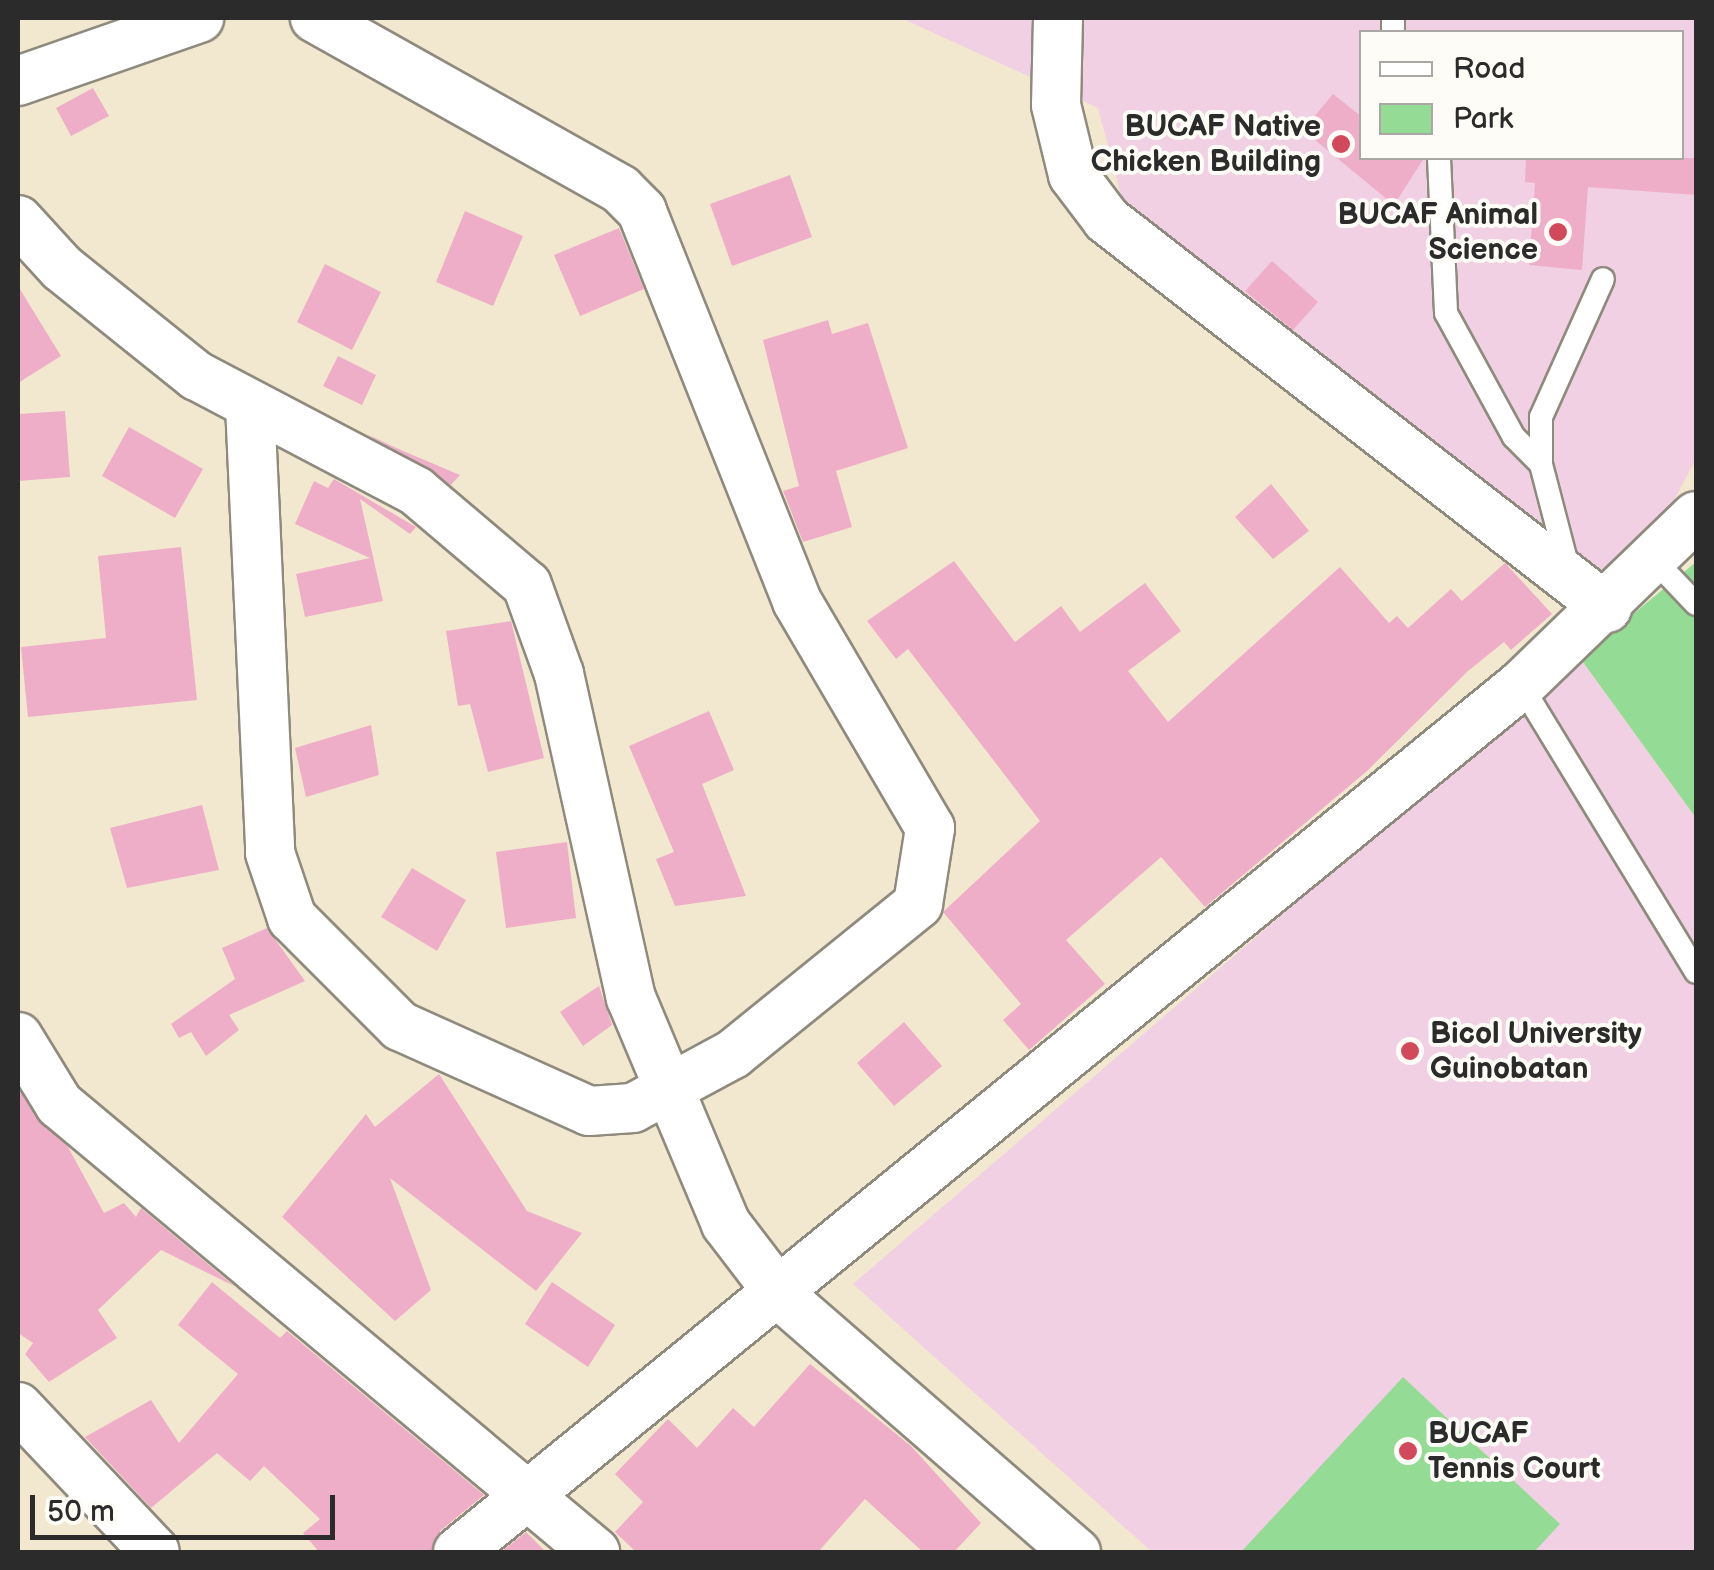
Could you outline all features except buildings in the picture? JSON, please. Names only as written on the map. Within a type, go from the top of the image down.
[{"type":"street","points":[[18,81],[199,18]]},
{"type":"street","points":[[250,405],[270,853],[292,918],[400,1026],[462,1061],[589,1111],[666,1093],[732,1054],[918,904],[930,828],[797,601],[642,212],[620,189],[315,18]]},
{"type":"street","points":[[1058,18],[1060,123],[1073,175],[1107,220],[1590,596]]},
{"type":"street","points":[[18,220],[139,334],[250,405],[416,492],[526,585],[559,674],[631,998],[666,1093],[726,1224],[781,1296],[1076,1552]]},
{"type":"street","points":[[458,1552],[781,1296],[1521,685],[1590,596],[1655,561],[1695,523]]},
{"type":"street","points":[[18,1037],[59,1104],[214,1241],[535,1494],[595,1552]]},
{"type":"street","points":[[18,1408],[155,1552]]},
{"type":"lane","points":[[1439,160],[1446,314],[1514,437],[1541,464]]},
{"type":"lane","points":[[1590,596],[1541,464],[1540,417],[1603,279]]},
{"type":"lane","points":[[1655,561],[1696,604]]},
{"type":"lane","points":[[1521,685],[1696,972]]},
{"type":"shaded area","points":[[901,18],[1696,18],[1696,459],[1665,517],[1602,585],[1190,273],[1121,195],[1098,108]]},
{"type":"shaded area","name":"Bicol University Guinobatan","points":[[1580,658],[1696,818],[1696,1552],[1152,1552],[853,1284]]},
{"type":"green space","points":[[1696,562],[1696,818],[1580,658]]},
{"type":"green space","name":"BUCAF Tennis Court","points":[[1403,1377],[1560,1524],[1534,1552],[1241,1552]]},
{"type":"place","name":"BUCAF Native Chicken Building","points":[[1341,144]]},
{"type":"place","name":"BUCAF Animal Science","points":[[1558,232]]},
{"type":"place","name":"Bicol University Guinobatan","points":[[1410,1051]]},
{"type":"place","name":"BUCAF Tennis Court","points":[[1408,1451]]}]
